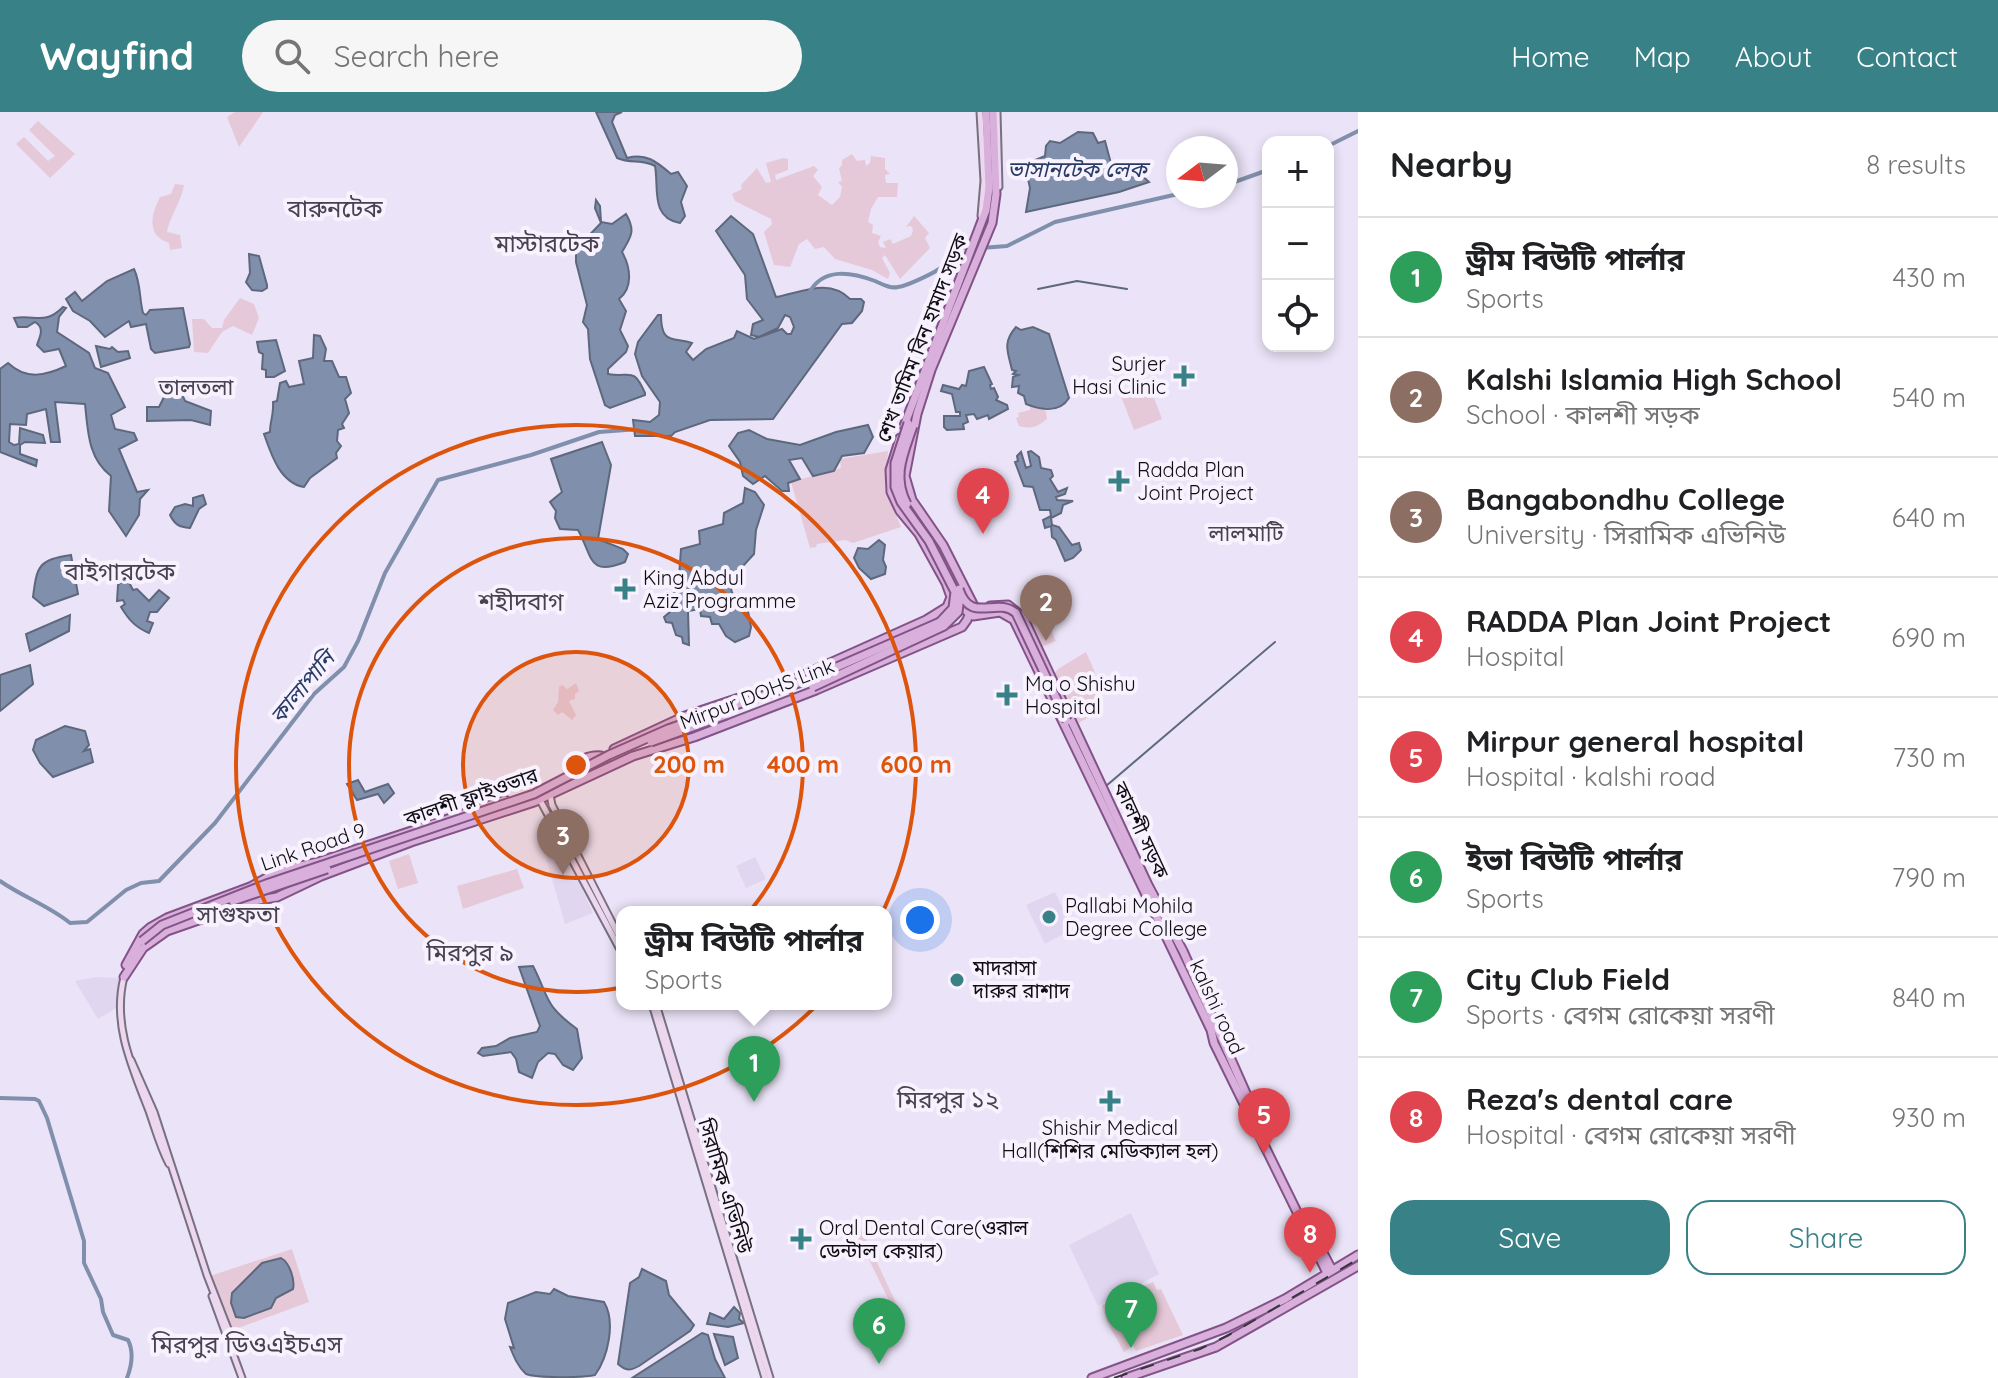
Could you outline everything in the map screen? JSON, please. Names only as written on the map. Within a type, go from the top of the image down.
[{"type":"main road","points":[[980,112],[984,181],[980,229]]},
{"type":"main road","name":"শেখ তামিম বিন হামাদ সড়ক","points":[[972,263],[989,188],[986,112]]},
{"type":"main road","name":"শেখ তামিম বিন হামাদ সড়ক","points":[[973,604],[965,595],[928,521],[912,500],[905,482],[915,412],[931,351],[989,232],[996,194],[995,112]]},
{"type":"main road","points":[[790,681],[950,608],[966,605],[965,595],[901,489],[899,471],[915,412]]},
{"type":"main road","name":"শেখ তামিম বিন হামাদ সড়ক","points":[[915,412],[892,461],[890,480],[896,505],[915,529],[950,594],[950,608]]},
{"type":"main road","points":[[911,425],[895,463],[895,487],[901,502],[929,541],[953,586],[955,600],[950,608]]},
{"type":"main road","points":[[915,529],[919,522],[928,521]]},
{"type":"main road","points":[[801,695],[944,626],[958,612],[965,595]]},
{"type":"main road","points":[[965,595],[965,602],[976,609],[1003,606],[1016,613],[1087,761],[1096,772]]},
{"type":"main road","points":[[142,944],[166,926],[540,795],[610,758],[818,678],[943,622],[965,595]]},
{"type":"main road","points":[[950,608],[970,615],[973,604]]},
{"type":"main road","name":"কালশী সড়ক","points":[[973,604],[982,607],[1008,605],[1023,617],[1148,885],[1183,951],[1330,1272]]},
{"type":"main road","name":"Mirpur DOHS Link","points":[[542,787],[664,725],[790,681],[950,608]]},
{"type":"main road","name":"কালশী ফ্লাইওভার","points":[[142,944],[162,925],[266,884],[534,794],[638,742],[828,672],[935,624],[950,608]]},
{"type":"main road","name":"kalshi road","points":[[970,615],[979,617],[1004,613],[1016,624],[1211,1030],[1214,1043],[1330,1272]]},
{"type":"main road","name":"Mirpur DOHS Link","points":[[550,795],[633,756],[694,737],[953,631],[962,627],[970,615]]},
{"type":"main road","points":[[685,716],[680,730],[684,735],[694,737]]},
{"type":"main road","points":[[664,725],[675,729],[676,736],[670,744]]},
{"type":"main road","name":"Link Road 9","points":[[242,1378],[172,1168],[167,1162],[123,1038],[119,1012],[124,977],[147,931],[158,922],[250,887],[272,874],[318,862],[542,787]]},
{"type":"main road","points":[[550,795],[552,805],[616,930]]},
{"type":"main road","name":"Link Road 9","points":[[142,944],[167,931],[253,901],[282,895],[321,876],[411,842],[550,795]]},
{"type":"main road","points":[[540,800],[616,942]]},
{"type":"main road","points":[[272,874],[272,889],[282,895]]},
{"type":"main road","name":"সিরামিক এভিনিউ","points":[[656,1010],[676,1063],[768,1378]]},
{"type":"main road","name":"সিরামিক এভিনিউ","points":[[656,1010],[768,1378]]},
{"type":"main road","points":[[1092,1378],[1226,1328],[1358,1255]]},
{"type":"main road","points":[[1126,1378],[1197,1355],[1232,1339],[1358,1266]]},
{"type":"main road","points":[[1226,1328],[1232,1339]]},
{"type":"shaded area","points":[[235,112],[263,112],[239,147],[227,117]]},
{"type":"shaded area","points":[[38,121],[75,154],[50,178],[16,144],[24,137],[48,161],[55,156],[29,130]]},
{"type":"shaded area","points":[[852,154],[857,161],[865,160],[866,166],[871,156],[885,158],[885,169],[890,174],[885,175],[886,183],[898,183],[897,197],[878,197],[871,209],[868,222],[873,225],[872,233],[881,236],[878,242],[880,247],[886,248],[883,242],[890,239],[893,244],[911,236],[911,226],[906,227],[914,216],[929,233],[925,238],[930,248],[900,279],[885,255],[882,258],[890,273],[888,279],[872,270],[835,259],[824,247],[815,249],[807,239],[799,244],[790,267],[774,265],[764,232],[772,224],[771,219],[735,201],[732,194],[742,189],[741,185],[757,168],[766,183],[771,182],[766,163],[783,158],[788,159],[788,170],[775,175],[776,180],[814,166],[818,170],[813,176],[822,187],[818,195],[832,205],[840,197],[842,187],[838,182],[842,181],[839,168],[842,160]]},
{"type":"shaded area","points":[[175,184],[184,185],[167,232],[180,235],[182,248],[170,250],[169,243],[157,235],[152,224],[160,197],[171,194]]},
{"type":"shaded area","points":[[240,298],[254,304],[259,318],[252,335],[233,326],[222,332],[208,353],[194,352],[192,319],[204,319],[212,328],[222,328],[224,320]]},
{"type":"shaded area","points":[[1149,385],[1162,419],[1134,430],[1121,396]]},
{"type":"shaded area","points":[[1030,406],[1046,411],[1047,419],[1033,427],[1019,426],[1018,413],[1030,410]]},
{"type":"shaded area","points":[[888,451],[885,488],[901,527],[853,543],[845,540],[810,548],[791,482],[841,468],[840,459]]},
{"type":"shaded area","points":[[1051,602],[1059,620],[1050,627],[1056,641],[1041,647],[1026,613]]},
{"type":"shaded area","points":[[1086,652],[1094,670],[1101,707],[1096,708],[1097,712],[1093,714],[1091,710],[1088,711],[1090,716],[1079,723],[1074,719],[1053,675]]},
{"type":"shaded area","points":[[576,683],[579,691],[575,699],[569,701],[576,715],[572,720],[562,712],[558,715],[553,710],[558,702],[559,687],[562,685],[567,689]]},
{"type":"shaded area","points":[[555,830],[593,913],[565,924],[540,837]]},
{"type":"shaded area","points":[[409,854],[418,883],[398,889],[389,861]]},
{"type":"shaded area","points":[[755,857],[766,879],[746,888],[736,866]]},
{"type":"shaded area","points":[[517,869],[524,888],[463,909],[457,886]]},
{"type":"shaded area","name":"Pallabi Mohila Degree College","points":[[1055,892],[1073,929],[1045,944],[1026,905]]},
{"type":"shaded area","points":[[97,977],[120,978],[116,1008],[98,1019],[75,981]]},
{"type":"shaded area","points":[[1131,1213],[1159,1274],[1098,1306],[1069,1245]]},
{"type":"shaded area","points":[[858,1222],[906,1324],[902,1327],[852,1225]]},
{"type":"shaded area","points":[[292,1249],[309,1302],[230,1331],[210,1276]]},
{"type":"shaded area","points":[[1153,1282],[1157,1290],[1161,1289],[1183,1335],[1136,1351],[1133,1346],[1124,1352],[1106,1320],[1102,1305]]},
{"type":"water","points":[[596,112],[622,112],[615,115],[612,122],[627,158],[645,157],[671,174],[678,172],[687,186],[681,202],[685,216],[680,223],[670,220],[660,208],[655,166],[617,158]]},
{"type":"water","name":"ভাসানটেক লেক","points":[[1078,132],[1093,133],[1098,143],[1105,141],[1113,171],[1135,169],[1149,182],[1119,192],[1026,212],[1030,188],[1026,170],[1035,160],[1045,156],[1050,141],[1060,143]]},
{"type":"water","points":[[596,200],[600,206],[601,222],[612,224],[626,214],[632,230],[622,252],[629,271],[628,284],[619,299],[626,311],[620,330],[628,346],[626,352],[608,369],[608,374],[634,376],[645,393],[610,408],[605,405],[590,359],[588,329],[583,322],[587,305],[576,262],[576,249],[601,223],[595,208]]},
{"type":"water","points":[[731,216],[753,234],[776,297],[815,288],[833,289],[850,299],[861,299],[864,302],[862,311],[852,323],[842,324],[773,419],[710,420],[671,436],[635,436],[633,420],[650,422],[659,415],[660,402],[642,376],[635,354],[638,342],[658,315],[661,315],[663,331],[669,338],[692,343],[686,352],[693,360],[706,349],[734,338],[737,331],[754,339],[782,329],[791,334],[794,327],[790,317],[785,315],[778,328],[759,337],[751,335],[753,324],[763,320],[747,299],[745,275],[716,231]]},
{"type":"water","points":[[249,254],[259,256],[267,285],[262,291],[252,290],[246,282],[250,273]]},
{"type":"water","points":[[134,269],[143,313],[183,308],[189,347],[155,353],[151,349],[146,324],[131,327],[129,321],[105,337],[90,321],[73,311],[66,299],[75,292],[82,301],[107,281]]},
{"type":"water","points":[[66,308],[59,317],[57,332],[89,353],[95,368],[108,373],[125,407],[111,415],[115,429],[134,433],[137,440],[119,449],[137,492],[148,490],[140,499],[139,515],[126,536],[109,511],[111,476],[93,453],[85,404],[55,402],[60,442],[51,442],[46,409],[27,414],[26,425],[10,424],[9,442],[14,445],[19,444],[20,428],[43,435],[45,443],[25,442],[20,445],[20,454],[37,460],[36,466],[0,452],[0,369],[8,363],[22,372],[36,375],[66,366],[59,349],[44,352],[37,345],[41,332],[38,324],[35,322],[27,327],[18,327],[14,318],[45,318]]},
{"type":"water","points":[[1016,327],[1021,330],[1033,327],[1049,334],[1069,398],[1060,407],[1044,409],[1026,404],[1024,396],[1018,393],[1019,386],[1012,387],[1013,377],[1018,375],[1013,374],[1016,371],[1012,370],[1008,343]]},
{"type":"water","points":[[314,335],[320,336],[326,349],[324,361],[332,361],[339,377],[346,377],[351,393],[345,399],[349,413],[342,424],[344,428],[338,430],[337,441],[341,446],[336,453],[337,458],[310,478],[304,487],[283,474],[273,459],[264,434],[270,432],[273,402],[277,401],[280,383],[286,381],[289,387],[304,384],[299,361],[313,358]]},
{"type":"water","points":[[276,340],[285,371],[274,377],[266,377],[266,370],[262,369],[263,354],[259,352],[257,342]]},
{"type":"water","points":[[96,346],[112,347],[118,352],[128,351],[130,358],[101,367]]},
{"type":"water","points":[[984,367],[992,384],[991,389],[994,388],[998,397],[996,400],[1007,405],[1008,409],[989,419],[988,415],[977,419],[974,414],[966,415],[968,422],[963,424],[964,429],[947,430],[944,416],[960,416],[960,412],[956,412],[952,394],[941,391],[943,385],[959,389],[962,385],[966,386],[969,371]]},
{"type":"water","points":[[170,387],[170,395],[182,394],[185,401],[211,411],[210,425],[191,420],[147,421],[147,407],[159,407],[164,397],[163,388]]},
{"type":"water","points":[[868,425],[873,437],[864,453],[842,456],[834,471],[813,476],[802,458],[789,460],[800,479],[788,483],[789,491],[782,491],[765,476],[753,484],[743,476],[740,462],[729,446],[738,433],[749,430],[767,439],[800,445]]},
{"type":"water","points":[[602,442],[611,465],[598,539],[628,554],[625,562],[604,567],[593,562],[578,530],[560,529],[555,518],[556,511],[550,502],[562,492],[551,459]]},
{"type":"water","points":[[1021,452],[1026,468],[1031,466],[1028,452],[1039,457],[1041,468],[1051,470],[1053,476],[1050,479],[1058,492],[1067,488],[1065,494],[1056,497],[1057,500],[1073,501],[1063,505],[1061,513],[1051,518],[1052,525],[1059,527],[1072,545],[1079,543],[1081,550],[1065,561],[1052,537],[1051,526],[1045,528],[1043,520],[1051,516],[1050,510],[1040,510],[1033,487],[1024,486],[1015,462]]},
{"type":"water","points":[[745,488],[755,492],[764,505],[756,530],[754,554],[742,567],[731,590],[735,599],[747,606],[751,627],[749,636],[735,642],[726,636],[719,624],[712,624],[710,617],[701,616],[700,609],[688,611],[689,645],[683,643],[672,623],[666,622],[664,617],[671,611],[669,596],[678,591],[681,549],[700,544],[699,531],[723,524],[724,513],[743,503]]},
{"type":"water","points":[[203,495],[206,504],[199,509],[190,528],[176,523],[170,515],[175,507],[185,504],[193,506],[193,498]]},
{"type":"water","points":[[879,540],[885,545],[885,574],[871,579],[859,568],[854,558],[858,548],[868,549]]},
{"type":"water","points":[[71,555],[78,594],[44,606],[33,597],[38,571],[52,559]]},
{"type":"water","points":[[123,571],[133,590],[137,589],[149,601],[159,590],[169,598],[157,612],[150,612],[147,621],[153,623],[149,633],[136,626],[127,616],[121,607],[125,604],[123,600],[117,601],[118,585],[123,581],[119,574]]},
{"type":"water","points":[[70,615],[69,631],[30,651],[26,634]]},
{"type":"water","points":[[30,665],[33,684],[0,711],[0,675]]},
{"type":"water","points":[[65,726],[85,731],[89,745],[84,751],[90,749],[93,762],[53,777],[33,750],[36,740]]},
{"type":"water","points":[[358,780],[365,792],[388,784],[394,793],[384,803],[378,794],[357,800],[347,784]]},
{"type":"water","points":[[533,966],[553,1007],[577,1029],[582,1058],[573,1070],[563,1065],[555,1054],[548,1053],[538,1062],[532,1078],[519,1072],[511,1052],[483,1056],[478,1053],[482,1048],[496,1046],[510,1038],[537,1032],[540,1026],[519,967]]},
{"type":"water","points":[[281,1258],[291,1272],[293,1289],[276,1298],[271,1308],[244,1318],[236,1317],[231,1303],[232,1293],[262,1263]]},
{"type":"water","points":[[642,1269],[666,1281],[669,1295],[694,1325],[690,1331],[639,1366],[628,1370],[618,1364],[630,1283],[639,1277]]},
{"type":"water","points":[[554,1289],[568,1296],[604,1302],[608,1310],[609,1339],[604,1359],[595,1375],[559,1377],[526,1374],[515,1358],[505,1319],[508,1303],[536,1292],[550,1294]]},
{"type":"water","points":[[734,1307],[744,1323],[728,1327],[707,1324],[710,1313],[724,1319]]},
{"type":"water","points":[[702,1333],[708,1335],[725,1378],[632,1378]]},
{"type":"water","points":[[714,1334],[733,1337],[738,1358],[725,1365]]},
{"type":"waterway","points":[[1334,143],[1358,131]]},
{"type":"waterway","points":[[1238,181],[1262,172]]},
{"type":"waterway","points":[[981,248],[1007,246],[1055,222],[1166,197]]},
{"type":"waterway","points":[[809,293],[822,279],[838,274],[857,275],[889,287],[902,286],[940,269],[960,248],[972,247]]},
{"type":"waterway","points":[[1038,289],[1077,281],[1127,289]]},
{"type":"waterway","name":"কালাপানি","points":[[0,881],[70,923],[87,922],[126,890],[141,883],[159,881],[215,823],[314,694],[344,667],[358,641],[385,573],[438,480],[531,455],[599,432],[639,429]]},
{"type":"waterway","points":[[1106,786],[1275,642]]},
{"type":"waterway","points":[[0,1098],[35,1099],[47,1118],[84,1241],[84,1263],[113,1335],[128,1340],[130,1345],[132,1359],[127,1378]]},
{"type":"railway","points":[[1114,1378],[1200,1349],[1229,1335],[1358,1259]]},
{"type":"place","name":"Surjer Hasi Clinic","points":[[1184,376]]},
{"type":"place","name":"Radda Plan Joint Project","points":[[1119,481]]},
{"type":"place","name":"RADDA Plan Joint Project","points":[[983,534]]},
{"type":"place","name":"King Abdul Aziz Programme","points":[[625,589]]},
{"type":"place","name":"Kalshi Islamia High School","points":[[1046,641]]},
{"type":"place","name":"Ma o Shishu Hospital","points":[[1007,695]]},
{"type":"place","name":"Bangabondhu College","points":[[563,875]]},
{"type":"place","name":"Pallabi Mohila Degree College","points":[[1049,917]]},
{"type":"place","name":"মাদরাসা দারুর রাশাদ","points":[[957,980]]},
{"type":"place","name":"Shishir Medical Hall(শিশির মেডিক্যাল হল)","points":[[1110,1101]]},
{"type":"place","name":"ড্রীম বিউটি পার্লার","points":[[754,1102]]},
{"type":"place","name":"Mirpur general hospital","points":[[1264,1154]]},
{"type":"place","name":"Oral Dental Care(ওরাল ডেন্টাল কেয়ার)","points":[[801,1239]]},
{"type":"place","name":"Reza's dental care","points":[[1310,1273]]},
{"type":"place","name":"City Club Field","points":[[1131,1348]]},
{"type":"place","name":"ইভা বিউটি পার্লার","points":[[879,1364]]},
{"type":"district","name":"বারুনটেক","points":[[335,209]]},
{"type":"district","name":"মাস্টারটেক","points":[[547,244]]},
{"type":"district","name":"তালতলা","points":[[196,387]]},
{"type":"district","name":"লালমাটি","points":[[1246,533]]},
{"type":"district","name":"বাইগারটেক","points":[[120,572]]},
{"type":"district","name":"শহীদবাগ","points":[[521,602]]},
{"type":"district","name":"সাগুফতা","points":[[238,915]]},
{"type":"district","name":"মিরপুর ৯","points":[[470,953]]},
{"type":"district","name":"মিরপুর ১২","points":[[948,1100]]},
{"type":"district","name":"মিরপুর ডিওএইচএস","points":[[247,1345]]}]
